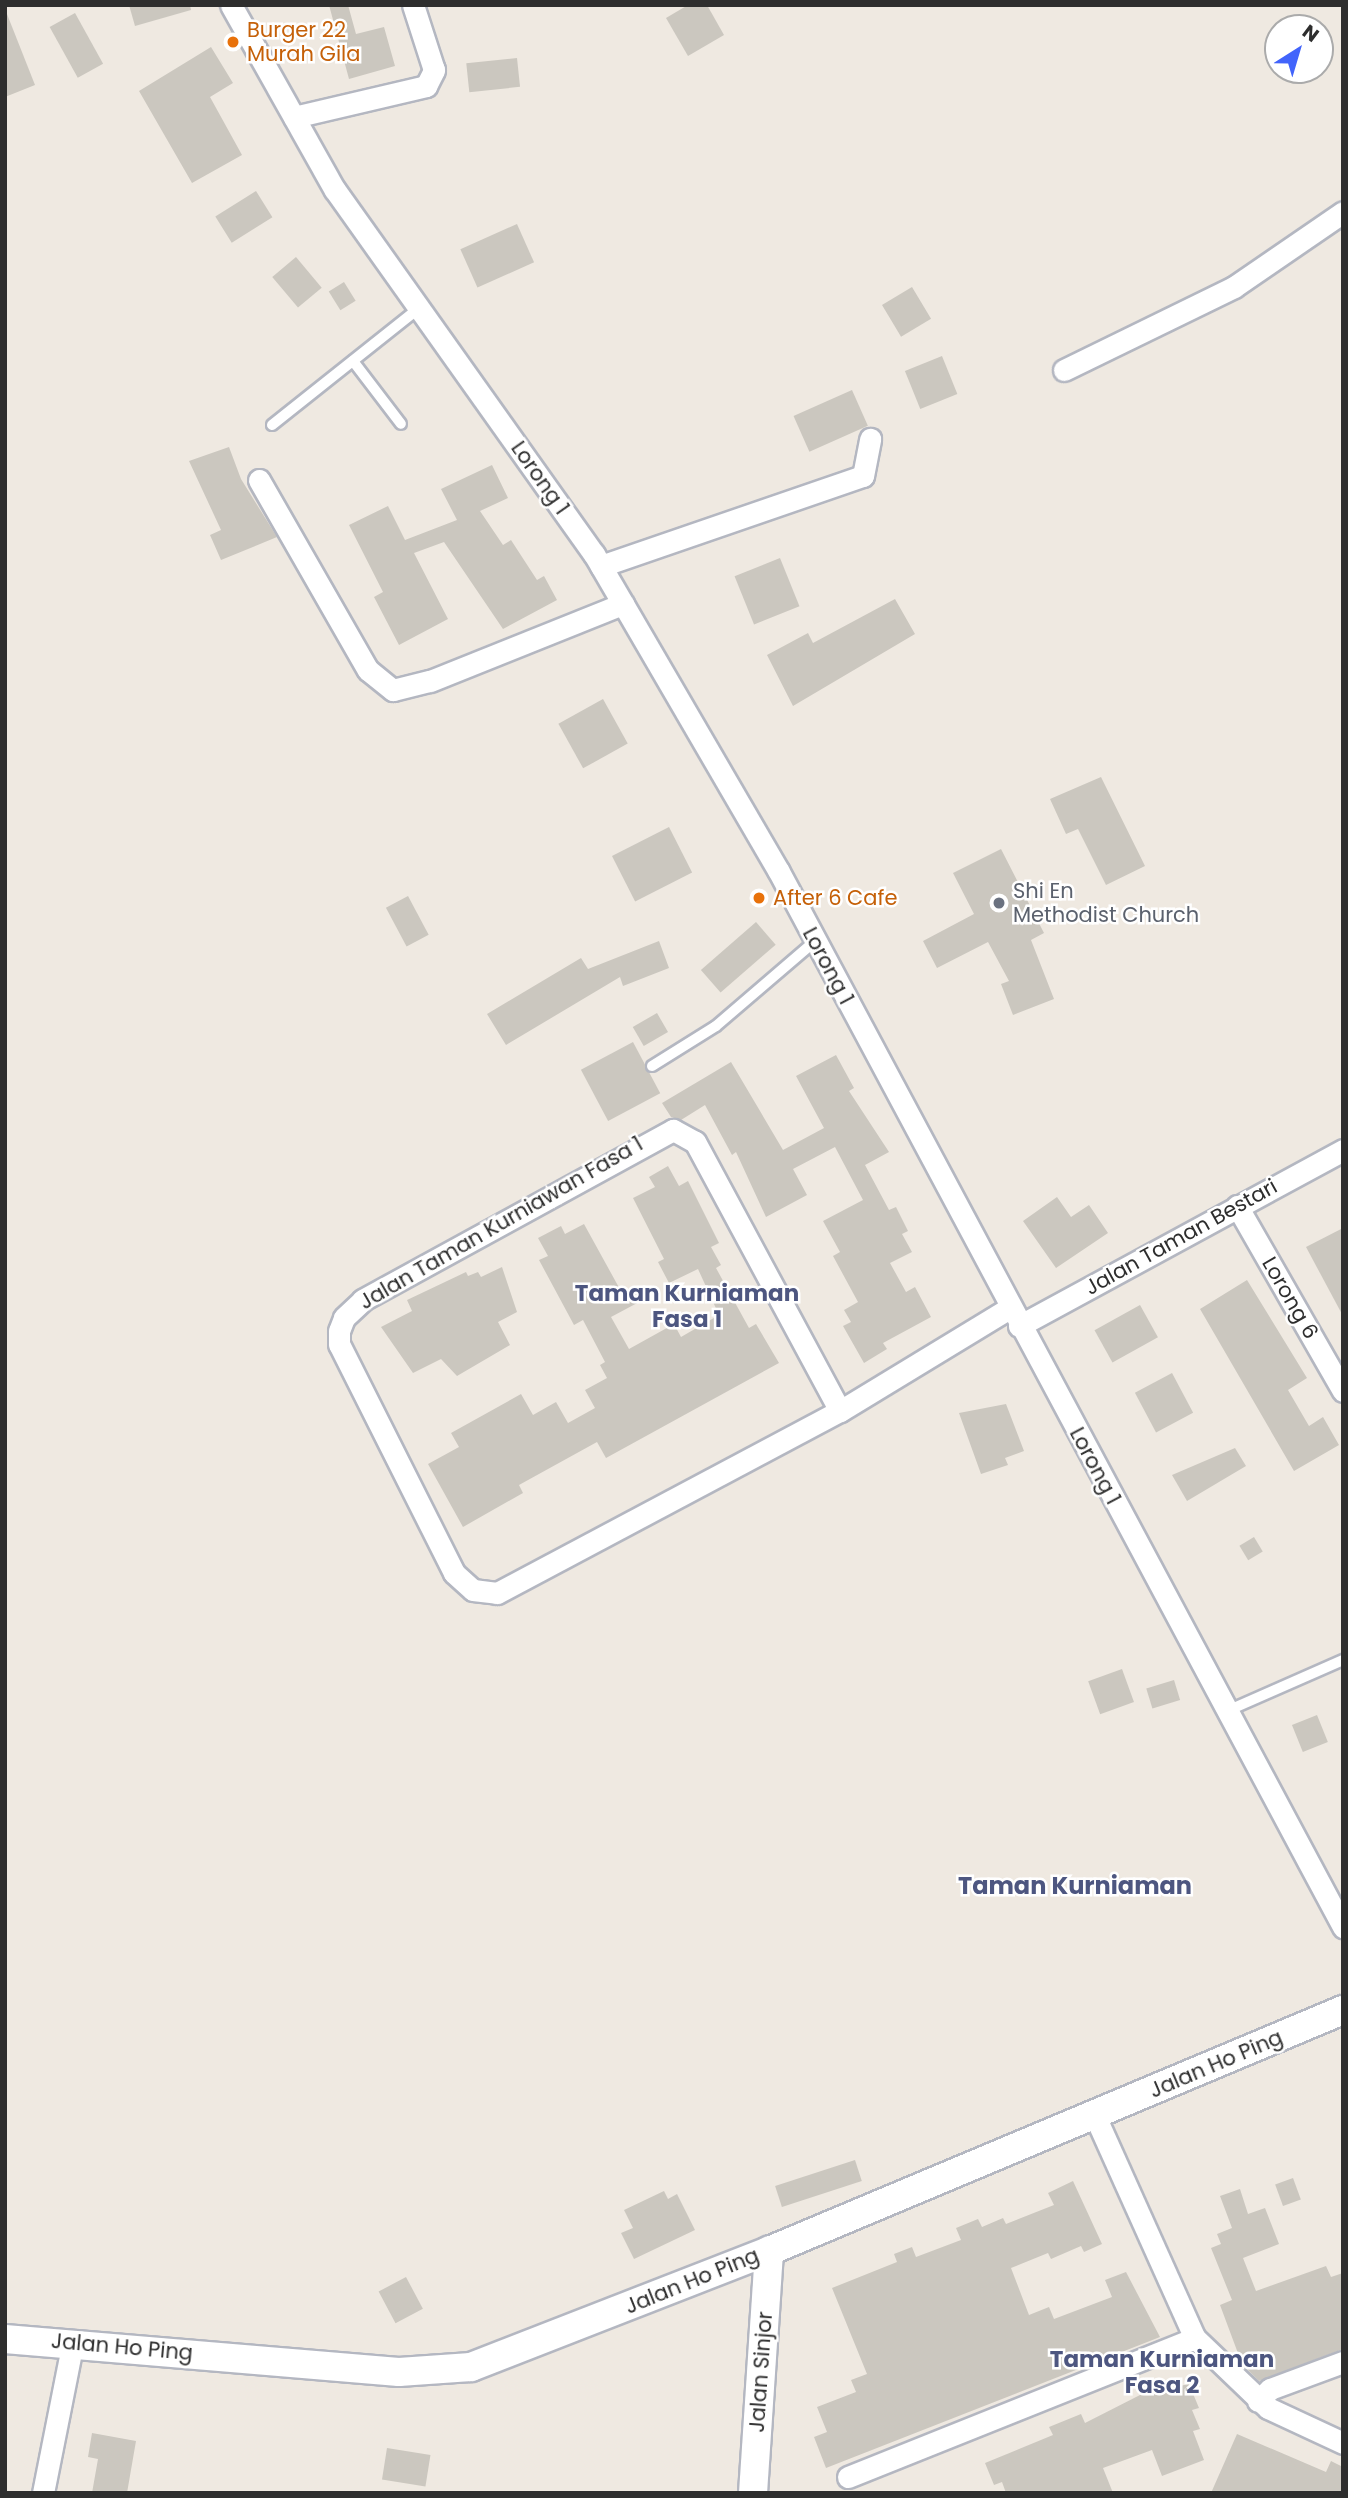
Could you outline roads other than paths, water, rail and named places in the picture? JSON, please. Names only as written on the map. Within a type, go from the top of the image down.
[{"type":"street","name":"Lorong 1","points":[[231,5],[335,190],[601,566],[623,604],[815,941],[1014,1318],[1343,1927]]},
{"type":"street","points":[[293,117],[426,86],[432,60],[413,5]]},
{"type":"street","points":[[1064,370],[1234,287],[1343,212]]},
{"type":"street","points":[[601,566],[863,475],[870,439]]},
{"type":"street","points":[[259,480],[368,670],[393,690],[430,681],[623,604]]},
{"type":"street","name":"Jalan Taman Kurniawan Fasa 1","points":[[839,1411],[695,1142],[673,1130],[363,1300],[344,1318],[339,1331],[339,1344],[454,1573],[485,1593],[509,1590],[1014,1318]]},
{"type":"street","name":"Jalan Taman Bestari","points":[[1014,1318],[1343,1150]]},
{"type":"street","name":"Lorong 6","points":[[1237,1206],[1343,1391]]},
{"type":"street","name":"Jalan Ho Ping","points":[[5,2339],[74,2342],[433,2372],[499,2358],[769,2251],[1343,2010]]},
{"type":"street","points":[[1095,2116],[1195,2338],[1258,2400],[1343,2443]]},
{"type":"street","name":"Jalan Sinjor","points":[[753,2493],[769,2251]]},
{"type":"street","points":[[848,2477],[1195,2338]]},
{"type":"street","points":[[43,2493],[74,2342]]},
{"type":"street","points":[[1258,2400],[1270,2389],[1343,2362]]},
{"type":"lane","points":[[272,425],[419,308]]},
{"type":"lane","points":[[353,361],[401,424]]},
{"type":"lane","points":[[652,1066],[716,1026],[815,941]]},
{"type":"lane","points":[[1227,1711],[1343,1660]]},
{"type":"place","name":"Burger 22 Murah Gila","points":[[233,42]]},
{"type":"place","name":"After 6 Cafe","points":[[759,898]]},
{"type":"place","name":"Shi En Methodist Church","points":[[999,903]]},
{"type":"district","name":"Taman Kurniaman Fasa 1","points":[[687,1306]]},
{"type":"district","name":"Taman Kurniaman","points":[[1075,1886]]},
{"type":"district","name":"Taman Kurniaman Fasa 2","points":[[1162,2372]]}]
